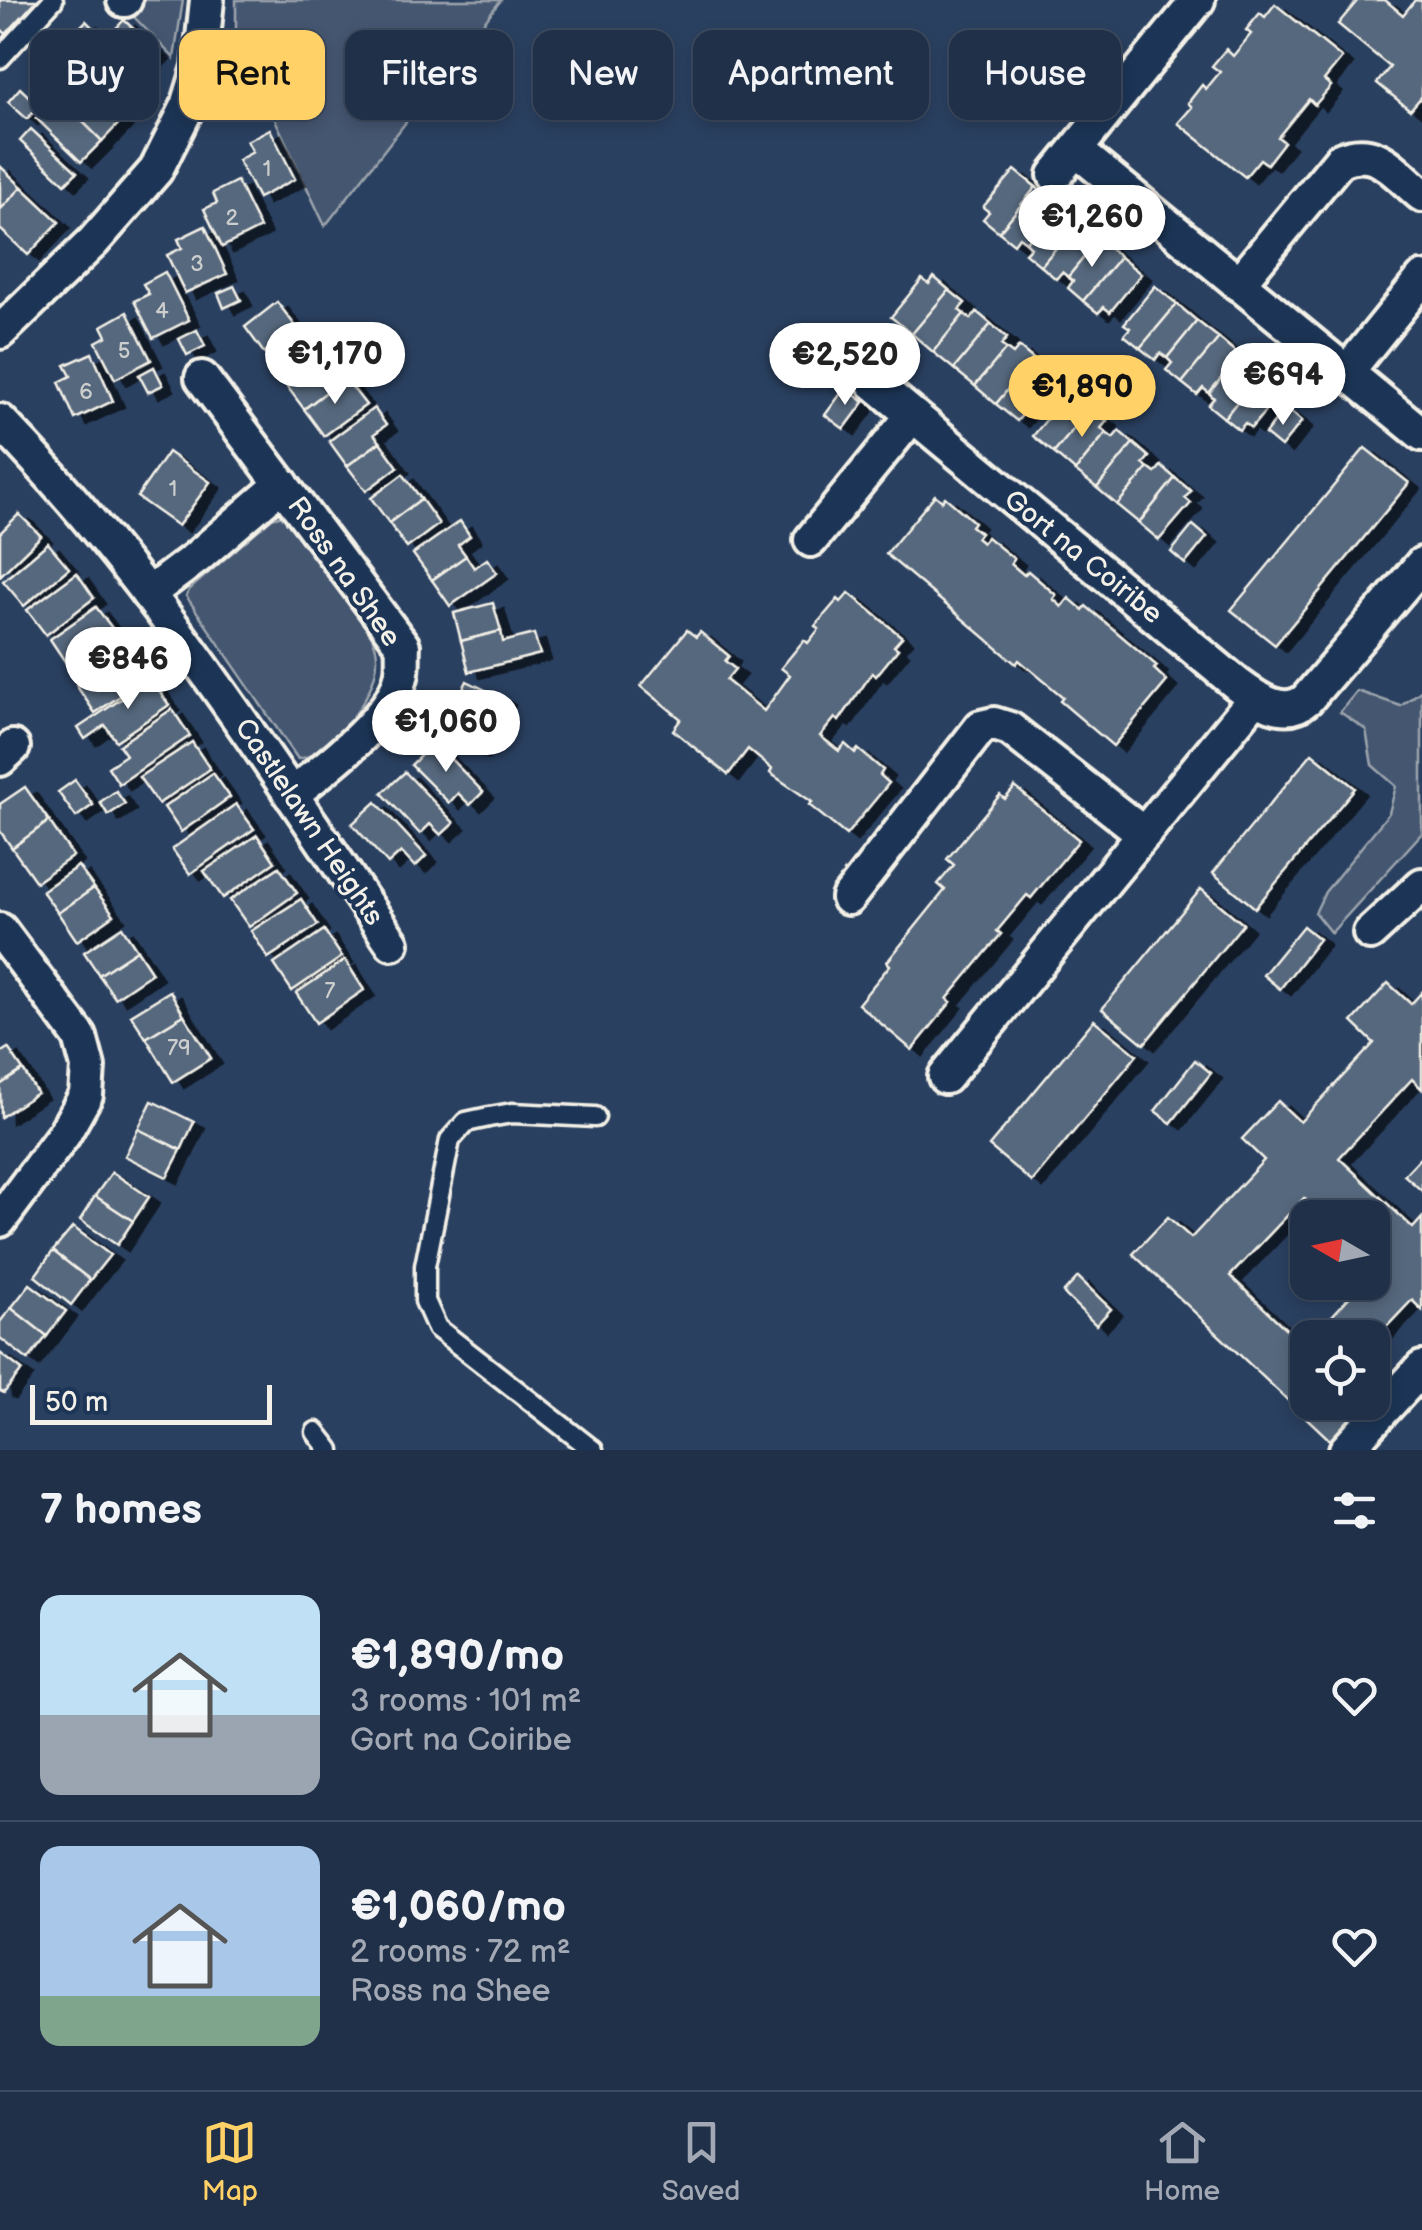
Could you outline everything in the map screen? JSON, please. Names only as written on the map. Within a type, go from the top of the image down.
[{"type":"street","points":[[5,317],[93,242],[156,170],[188,106],[200,67],[207,0]]},
{"type":"street","points":[[1198,0],[1066,163],[1238,284],[1422,434]]},
{"type":"street","points":[[1238,284],[1340,160],[1356,153],[1376,156],[1422,194]]},
{"type":"street","points":[[1346,373],[1422,279]]},
{"type":"street","name":"Ross na Shee","points":[[202,378],[402,646],[402,677],[390,701],[351,747],[291,796]]},
{"type":"street","name":"Gort na Coiribe","points":[[874,382],[1255,698]]},
{"type":"street","points":[[811,540],[912,416]]},
{"type":"street","name":"Castlelawn Heights","points":[[0,421],[102,534],[148,594],[392,942]]},
{"type":"street","name":"Ross na Shee","points":[[148,594],[282,484]]},
{"type":"street","points":[[945,1077],[1255,698],[1288,709],[1299,706],[1422,564]]},
{"type":"street","points":[[848,898],[981,727],[994,724],[1010,728],[1144,834]]},
{"type":"street","points":[[1370,933],[1422,885]]},
{"type":"street","points":[[0,930],[80,1037],[88,1067],[86,1095],[72,1121],[0,1220]]},
{"type":"street","points":[[1346,1450],[1422,1368]]},
{"type":"lane","points":[[0,58],[54,0]]},
{"type":"lane","points":[[585,1448],[437,1328],[425,1301],[425,1266],[450,1140],[466,1122],[512,1113],[595,1116]]},
{"type":"lane","points":[[316,1432],[330,1450]]},
{"type":"shaded area","points":[[142,0],[183,0],[174,58],[159,43],[159,30],[147,30],[134,17],[143,6]]},
{"type":"shaded area","points":[[236,0],[501,0],[478,30],[345,30],[345,120],[408,120],[325,226],[275,120],[325,120],[325,30],[236,30]]},
{"type":"shaded area","points":[[286,514],[354,605],[366,624],[377,656],[371,686],[350,721],[324,748],[298,759],[186,596],[272,518]]},
{"type":"shaded area","points":[[1422,690],[1422,833],[1331,933],[1315,913],[1325,892],[1389,813],[1396,786],[1372,765],[1366,730],[1340,712],[1357,691],[1401,706]]},
{"type":"building","points":[[0,0],[37,0],[6,34],[0,28]]},
{"type":"building","points":[[1358,0],[1385,0],[1403,15],[1415,0],[1422,1],[1422,96],[1410,110],[1377,83],[1390,67],[1338,24]]},
{"type":"building","points":[[1275,4],[1342,58],[1324,80],[1331,86],[1315,105],[1309,99],[1278,137],[1284,142],[1267,164],[1260,159],[1245,177],[1178,123],[1192,107],[1188,103],[1202,85],[1206,89],[1220,72],[1212,66],[1226,49],[1233,56],[1251,34],[1246,30],[1260,13],[1265,17]]},
{"type":"building","points":[[124,20],[135,30],[114,30]]},
{"type":"building","points":[[86,21],[95,30],[77,30]]},
{"type":"building","points":[[20,88],[30,97],[30,116],[27,119],[8,102]]},
{"type":"building","points":[[38,120],[81,120],[102,141],[81,162]]},
{"type":"building","points":[[81,120],[122,120],[102,141]]},
{"type":"building","points":[[31,129],[77,172],[65,184],[20,141]]},
{"type":"building","points":[[270,129],[295,179],[258,198],[238,160],[253,152],[247,141]]},
{"type":"building","points":[[0,166],[22,187],[0,210]]},
{"type":"building","points":[[1015,170],[1036,187],[999,232],[983,219],[989,212],[983,207]]},
{"type":"building","points":[[237,181],[260,228],[222,247],[204,209],[217,203],[213,193]]},
{"type":"building","points":[[22,187],[59,222],[28,255],[0,229],[0,210]]},
{"type":"building","points":[[1036,187],[1057,205],[1026,242],[1019,237],[1014,244],[999,232]]},
{"type":"building","points":[[1057,205],[1078,222],[1041,266],[1025,253],[1031,247],[1026,242]]},
{"type":"building","points":[[1078,222],[1099,239],[1068,277],[1062,272],[1056,279],[1041,266]]},
{"type":"building","points":[[205,226],[227,274],[185,293],[167,255],[182,248],[178,239]]},
{"type":"building","points":[[1099,239],[1120,257],[1083,301],[1068,288],[1073,281],[1068,277]]},
{"type":"building","points":[[1120,257],[1141,274],[1110,312],[1104,307],[1098,313],[1083,301]]},
{"type":"building","points":[[165,272],[189,320],[153,338],[134,301],[149,294],[143,284]]},
{"type":"building","points":[[934,277],[949,290],[912,334],[891,317],[922,279],[929,284]]},
{"type":"building","points":[[234,286],[241,300],[224,308],[218,293]]},
{"type":"building","points":[[1155,286],[1177,304],[1140,348],[1124,335],[1130,328],[1124,324]]},
{"type":"building","points":[[949,290],[965,303],[959,310],[964,314],[933,352],[912,334]]},
{"type":"building","points":[[277,302],[297,328],[264,353],[245,327]]},
{"type":"building","points":[[1177,304],[1197,321],[1167,358],[1160,353],[1155,360],[1140,348]]},
{"type":"building","points":[[127,312],[151,360],[115,379],[96,342],[107,336],[102,326]]},
{"type":"building","points":[[977,312],[991,324],[954,369],[933,352],[964,314],[971,319]]},
{"type":"building","points":[[1197,321],[1219,338],[1182,383],[1166,370],[1172,363],[1167,358]]},
{"type":"building","points":[[991,324],[1007,338],[1001,345],[1006,349],[975,386],[954,369]]},
{"type":"building","points":[[297,328],[316,354],[284,378],[264,353]]},
{"type":"building","points":[[197,330],[205,346],[187,355],[179,339]]},
{"type":"building","points":[[1219,338],[1240,356],[1209,393],[1203,388],[1197,395],[1182,383]]},
{"type":"building","points":[[1019,347],[1033,359],[996,404],[975,386],[1006,349],[1013,354]]},
{"type":"building","points":[[333,350],[347,368],[332,378],[337,384],[304,409],[286,385]]},
{"type":"building","points":[[92,353],[113,401],[75,419],[59,382],[71,376],[65,365]]},
{"type":"building","points":[[1240,356],[1261,373],[1224,418],[1208,405],[1214,398],[1209,393]]},
{"type":"building","points":[[1033,359],[1049,373],[1043,380],[1049,384],[1017,421],[996,404]]},
{"type":"building","points":[[154,367],[163,385],[148,392],[139,375]]},
{"type":"building","points":[[1261,373],[1282,391],[1251,428],[1245,423],[1239,430],[1224,418]]},
{"type":"building","points":[[345,378],[366,405],[324,436],[304,409]]},
{"type":"building","points":[[845,388],[864,402],[844,429],[825,415]]},
{"type":"building","points":[[1077,396],[1091,408],[1054,453],[1033,436],[1064,398],[1071,403]]},
{"type":"building","points":[[374,408],[386,425],[374,434],[380,442],[347,466],[329,441]]},
{"type":"building","points":[[1091,408],[1107,421],[1101,428],[1106,433],[1075,471],[1054,453]]},
{"type":"building","points":[[1286,408],[1302,421],[1281,447],[1265,434]]},
{"type":"building","points":[[1119,431],[1133,443],[1097,488],[1075,471],[1106,433],[1113,438]]},
{"type":"building","points":[[380,442],[398,467],[366,491],[347,466]]},
{"type":"building","points":[[1133,443],[1149,457],[1143,464],[1148,468],[1117,505],[1097,488]]},
{"type":"building","points":[[1365,448],[1409,483],[1275,645],[1231,610]]},
{"type":"building","points":[[168,452],[210,482],[178,526],[137,497]]},
{"type":"building","points":[[1161,466],[1175,478],[1139,523],[1117,505],[1148,468],[1155,473]]},
{"type":"building","points":[[403,474],[421,499],[389,523],[371,498]]},
{"type":"building","points":[[1175,478],[1191,491],[1185,498],[1191,503],[1159,540],[1139,523]]},
{"type":"building","points":[[935,495],[942,501],[945,497],[974,522],[971,526],[980,533],[976,538],[982,543],[987,537],[1014,559],[1011,564],[1024,575],[1028,571],[1056,595],[1053,599],[1062,607],[1069,598],[1083,610],[1086,606],[1157,666],[1154,669],[1167,681],[1113,746],[1060,701],[1063,697],[1019,660],[1016,664],[886,554]]},
{"type":"building","points":[[421,499],[439,524],[407,548],[389,523]]},
{"type":"building","points":[[19,514],[41,536],[0,576],[0,533]]},
{"type":"building","points":[[460,521],[470,536],[458,545],[466,556],[432,580],[413,554]]},
{"type":"building","points":[[1193,525],[1207,537],[1185,564],[1171,552]]},
{"type":"building","points":[[48,543],[69,568],[24,606],[3,581]]},
{"type":"building","points":[[466,556],[474,568],[487,559],[497,573],[450,606],[432,580]]},
{"type":"building","points":[[77,573],[94,598],[46,635],[27,610]]},
{"type":"building","points":[[849,593],[902,637],[894,646],[898,649],[876,676],[872,673],[839,721],[835,718],[820,736],[839,751],[845,744],[855,753],[858,749],[883,770],[880,775],[889,783],[846,835],[809,805],[812,802],[770,773],[772,769],[748,749],[728,775],[673,730],[681,719],[641,686],[687,630],[696,637],[700,632],[729,656],[725,661],[735,669],[726,680],[764,711],[790,675],[781,668],[804,640],[808,643],[819,629],[815,626],[838,599],[841,602]]},
{"type":"building","points":[[493,603],[501,631],[461,641],[454,613]]},
{"type":"building","points":[[96,607],[115,632],[68,666],[50,639]]},
{"type":"building","points":[[501,631],[503,642],[534,634],[540,654],[469,672],[461,641]]},
{"type":"building","points":[[130,649],[148,677],[95,713],[76,685]]},
{"type":"building","points":[[151,679],[169,705],[116,741],[105,725],[85,739],[78,728]]},
{"type":"building","points":[[467,681],[504,699],[491,726],[454,708]]},
{"type":"building","points":[[454,708],[491,726],[478,753],[441,736]]},
{"type":"building","points":[[172,709],[190,736],[119,784],[108,767],[126,755],[119,745]]},
{"type":"building","points":[[192,742],[210,769],[158,804],[139,777]]},
{"type":"building","points":[[434,742],[483,792],[470,805],[458,793],[449,803],[411,765]]},
{"type":"building","points":[[1312,753],[1355,788],[1255,908],[1213,873]]},
{"type":"building","points":[[405,772],[454,823],[441,835],[430,824],[420,834],[382,793]]},
{"type":"building","points":[[213,773],[230,797],[181,832],[164,807]]},
{"type":"building","points":[[75,780],[93,805],[76,817],[58,792]]},
{"type":"building","points":[[25,787],[49,821],[12,848],[0,831],[0,804]]},
{"type":"building","points":[[1015,787],[1079,840],[1031,898],[1027,895],[997,931],[1001,934],[947,999],[951,1002],[912,1050],[858,1004],[945,890],[938,884],[954,865],[947,859],[1000,795],[1005,799]]},
{"type":"building","points":[[116,791],[125,804],[108,815],[100,802]]},
{"type":"building","points":[[376,802],[426,856],[415,867],[401,852],[388,864],[352,824]]},
{"type":"building","points":[[236,804],[254,829],[190,874],[172,849]]},
{"type":"building","points":[[49,821],[73,856],[36,882],[12,848]]},
{"type":"building","points":[[257,835],[275,862],[223,898],[204,871]]},
{"type":"building","points":[[78,866],[94,888],[58,913],[42,891]]},
{"type":"building","points":[[279,867],[297,893],[249,927],[230,900]]},
{"type":"building","points":[[94,888],[114,915],[77,941],[58,913]]},
{"type":"building","points":[[1201,889],[1243,924],[1144,1044],[1102,1009]]},
{"type":"building","points":[[301,899],[318,925],[268,958],[251,931]]},
{"type":"building","points":[[1303,926],[1319,939],[1280,989],[1263,975]]},
{"type":"building","points":[[122,927],[137,950],[99,975],[84,952]]},
{"type":"building","points":[[324,930],[342,957],[292,991],[274,964]]},
{"type":"building","points":[[137,950],[152,973],[115,998],[99,975]]},
{"type":"building","points":[[345,960],[364,990],[316,1023],[296,993]]},
{"type":"building","points":[[1388,983],[1411,1004],[1422,992],[1422,1089],[1412,1079],[1339,1158],[1383,1200],[1290,1200],[1290,1213],[1230,1276],[1290,1333],[1290,1402],[1133,1254],[1168,1217],[1191,1238],[1264,1160],[1242,1139],[1278,1101],[1300,1122],[1374,1043],[1352,1022]]},
{"type":"building","points":[[170,991],[184,1015],[146,1038],[131,1015]]},
{"type":"building","points":[[184,1015],[211,1058],[173,1082],[146,1038]]},
{"type":"building","points":[[1094,1020],[1137,1055],[1032,1182],[989,1146]]},
{"type":"building","points":[[8,1048],[23,1070],[0,1085],[0,1053]]},
{"type":"building","points":[[1195,1060],[1211,1073],[1171,1123],[1155,1111]]},
{"type":"building","points":[[23,1070],[37,1093],[1,1117],[0,1085]]},
{"type":"building","points":[[152,1101],[194,1122],[181,1150],[138,1129]]},
{"type":"building","points":[[138,1129],[181,1150],[167,1177],[125,1156]]},
{"type":"building","points":[[1422,1156],[1422,1191],[1404,1175]]},
{"type":"building","points":[[112,1172],[149,1197],[133,1221],[95,1196]]},
{"type":"building","points":[[95,1196],[133,1221],[117,1245],[80,1220]]},
{"type":"building","points":[[1390,1206],[1413,1228],[1422,1218],[1422,1310],[1412,1300],[1390,1323],[1390,1320],[1328,1320],[1347,1300],[1390,1300]]},
{"type":"building","points":[[73,1227],[110,1255],[90,1280],[53,1251]]},
{"type":"building","points":[[53,1251],[90,1280],[71,1305],[35,1276]]},
{"type":"building","points":[[1078,1277],[1111,1309],[1096,1325],[1063,1293]]},
{"type":"building","points":[[30,1284],[66,1311],[47,1336],[11,1308]]},
{"type":"building","points":[[11,1308],[47,1336],[28,1360],[0,1338],[0,1322]]},
{"type":"building","points":[[0,1353],[22,1370],[4,1393],[0,1391]]},
{"type":"building","points":[[1309,1420],[1353,1420],[1332,1442]]}]
